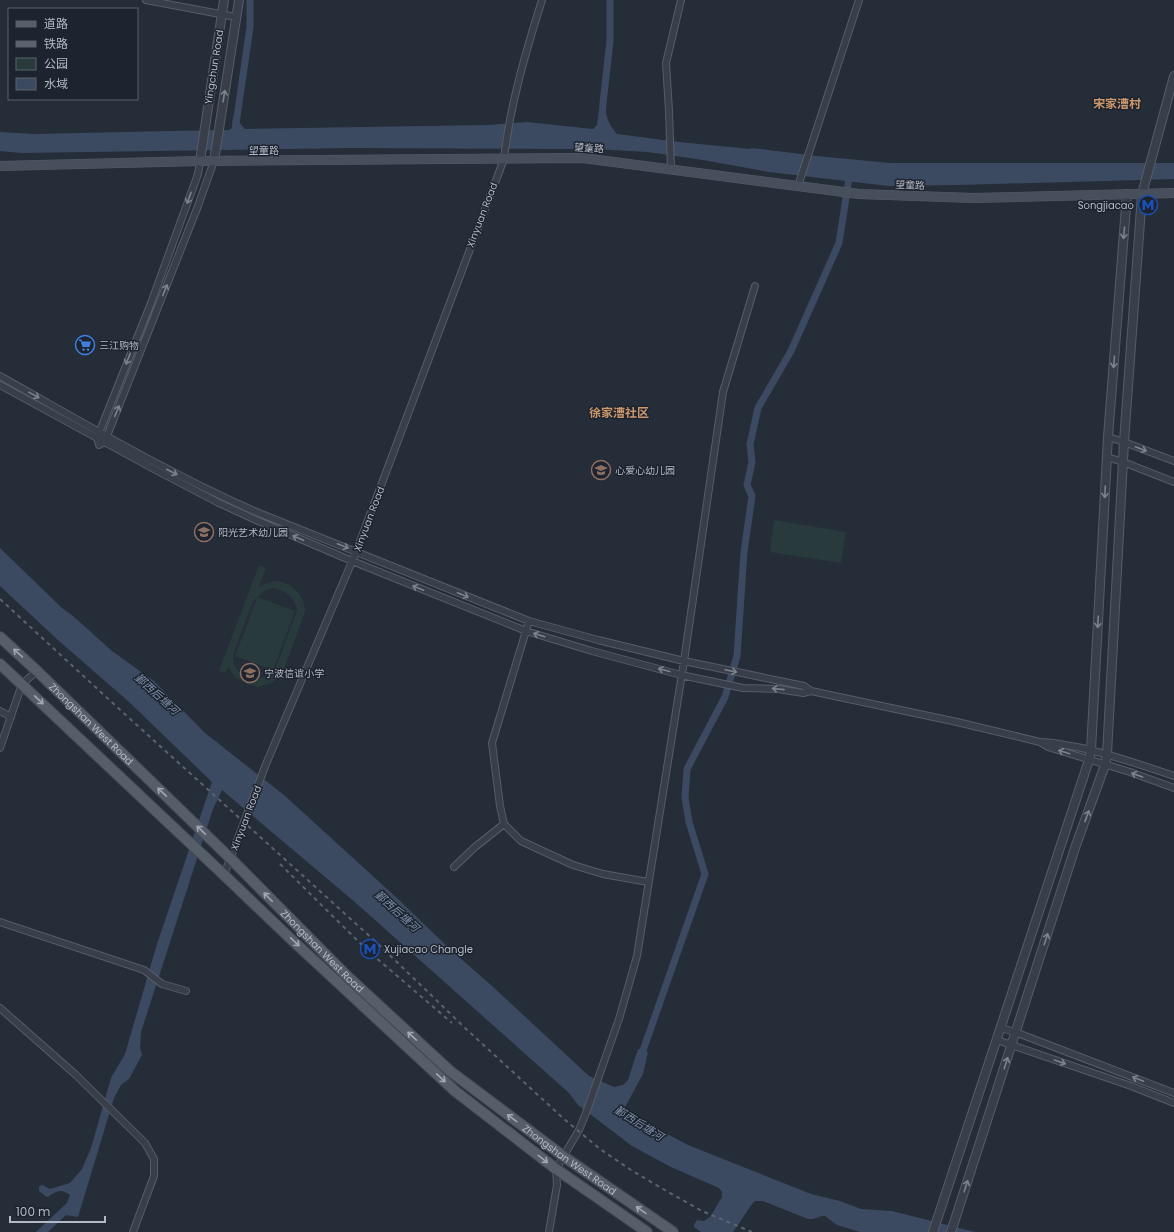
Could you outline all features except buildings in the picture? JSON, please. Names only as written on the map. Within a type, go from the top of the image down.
[{"type":"main road","name":"望童路","points":[[0,166],[504,155],[583,158],[859,194],[974,198],[1174,193]]},
{"type":"main road","name":"Zhongshan West Road","points":[[0,637],[37,670],[212,840],[347,976],[450,1071],[563,1156],[673,1232]]},
{"type":"main road","name":"Zhongshan West Road","points":[[0,664],[206,857],[292,940],[455,1091],[556,1169],[647,1232]]},
{"type":"street","points":[[146,0],[236,17]]},
{"type":"street","name":"Yingchun Road","points":[[200,161],[224,0]]},
{"type":"street","name":"Yingchun Road","points":[[214,161],[239,0]]},
{"type":"street","name":"Xinyuan Road","points":[[224,875],[266,764],[356,552],[504,155],[509,125],[526,52],[542,0]]},
{"type":"street","points":[[671,169],[666,63],[681,0]]},
{"type":"street","points":[[798,186],[859,0]]},
{"type":"street","points":[[951,1232],[1076,845],[1105,765],[1124,442],[1142,194],[1174,76]]},
{"type":"street","points":[[98,435],[153,296],[198,174],[200,161]]},
{"type":"street","points":[[104,442],[198,206],[214,161]]},
{"type":"street","points":[[934,1232],[1089,760],[1108,437],[1127,194]]},
{"type":"street","points":[[549,1232],[557,1185],[556,1169],[579,1130],[586,1113],[619,1019],[637,956],[684,661],[723,392],[755,286]]},
{"type":"street","points":[[0,376],[98,435],[104,442],[219,503],[352,561],[526,631],[592,651],[743,688],[778,689],[803,693],[811,691]]},
{"type":"street","points":[[0,385],[98,435],[107,436],[155,463],[221,496],[529,621],[684,661],[804,686],[811,691],[1040,742],[1051,742],[1090,750],[1140,764],[1174,776]]},
{"type":"street","points":[[1108,437],[1174,461]]},
{"type":"street","points":[[1107,457],[1174,482]]},
{"type":"street","points":[[529,621],[492,743],[500,806],[504,824],[521,841],[573,865],[603,874],[648,882]]},
{"type":"street","points":[[0,748],[22,684],[37,670]]},
{"type":"street","points":[[0,711],[11,717]]},
{"type":"street","points":[[1040,742],[1048,747],[1130,772],[1174,788]]},
{"type":"street","points":[[454,867],[475,847],[504,824]]},
{"type":"street","points":[[0,922],[144,970],[162,984],[186,991]]},
{"type":"street","points":[[0,1008],[70,1070],[145,1143],[154,1159],[154,1176],[133,1232]]},
{"type":"street","points":[[1001,1028],[1174,1093]]},
{"type":"street","points":[[997,1040],[1131,1086],[1174,1103]]},
{"type":"green space","points":[[774,520],[846,532],[841,563],[770,552]]},
{"type":"green space","points":[[259,565],[266,568],[259,587],[275,581],[288,584],[301,596],[305,606],[305,612],[284,669],[277,679],[271,683],[258,687],[245,683],[235,677],[228,667],[226,673],[219,671]],"holes":[[[273,588],[285,592],[292,598],[297,610],[275,669],[270,674],[259,679],[249,678],[244,676],[237,669],[233,659],[253,601],[257,598],[235,656],[273,670],[295,611],[257,597],[265,591]]]},
{"type":"water","points":[[599,110],[606,110],[609,123],[617,134],[679,142],[890,163],[1174,163],[1174,179],[889,186],[769,172],[648,152],[594,149],[351,148],[22,153],[0,151],[0,132],[34,134],[229,130],[232,128],[233,116],[240,115],[239,122],[245,129],[489,125],[527,122],[593,129],[597,125]]},
{"type":"water","name":"鄞西后塘河","points":[[0,548],[62,608],[112,651],[154,681],[205,733],[284,795],[589,1076],[614,1087],[623,1085],[628,1080],[638,1049],[648,1052],[643,1074],[624,1109],[627,1113],[688,1145],[811,1194],[840,1201],[861,1209],[892,1211],[975,1232],[860,1232],[837,1225],[825,1216],[808,1219],[763,1201],[755,1201],[733,1232],[701,1232],[694,1227],[694,1225],[697,1220],[704,1221],[710,1217],[722,1197],[722,1192],[719,1188],[671,1167],[632,1146],[578,1105],[569,1093],[356,903],[222,790],[213,809],[141,1032],[140,1048],[142,1055],[129,1079],[121,1085],[114,1098],[78,1217],[66,1215],[48,1232],[36,1232],[67,1203],[70,1195],[59,1191],[48,1197],[39,1191],[39,1187],[42,1185],[50,1189],[70,1183],[82,1169],[91,1148],[111,1078],[125,1054],[157,944],[212,782],[128,701],[59,641],[0,586]]},
{"type":"waterway","points":[[236,124],[250,27],[250,0]]},
{"type":"waterway","points":[[602,120],[610,41],[610,0]]},
{"type":"waterway","points":[[640,1059],[705,874],[689,822],[685,798],[687,769],[725,697],[737,656],[744,552],[752,496],[747,485],[752,462],[750,444],[758,408],[791,351],[839,243],[850,172]]},
{"type":"railway","points":[[0,599],[376,942],[464,1027],[564,1119],[600,1149],[631,1170],[702,1211],[752,1232]]},
{"type":"railway","points":[[280,864],[367,950],[452,1023]]},
{"type":"place","name":"Songjiacao","points":[[1148,205]]},
{"type":"place","name":"三江购物","points":[[85,345]]},
{"type":"place","name":"心爱心幼儿园","points":[[601,470]]},
{"type":"place","name":"阳光艺术幼儿园","points":[[204,532]]},
{"type":"place","name":"宁波信谊小学","points":[[250,673]]},
{"type":"place","name":"Xujiacao Changle","points":[[370,949]]},
{"type":"district","name":"宋家漕村","points":[[1117,103]]},
{"type":"district","name":"徐家漕社区","points":[[619,412]]}]
